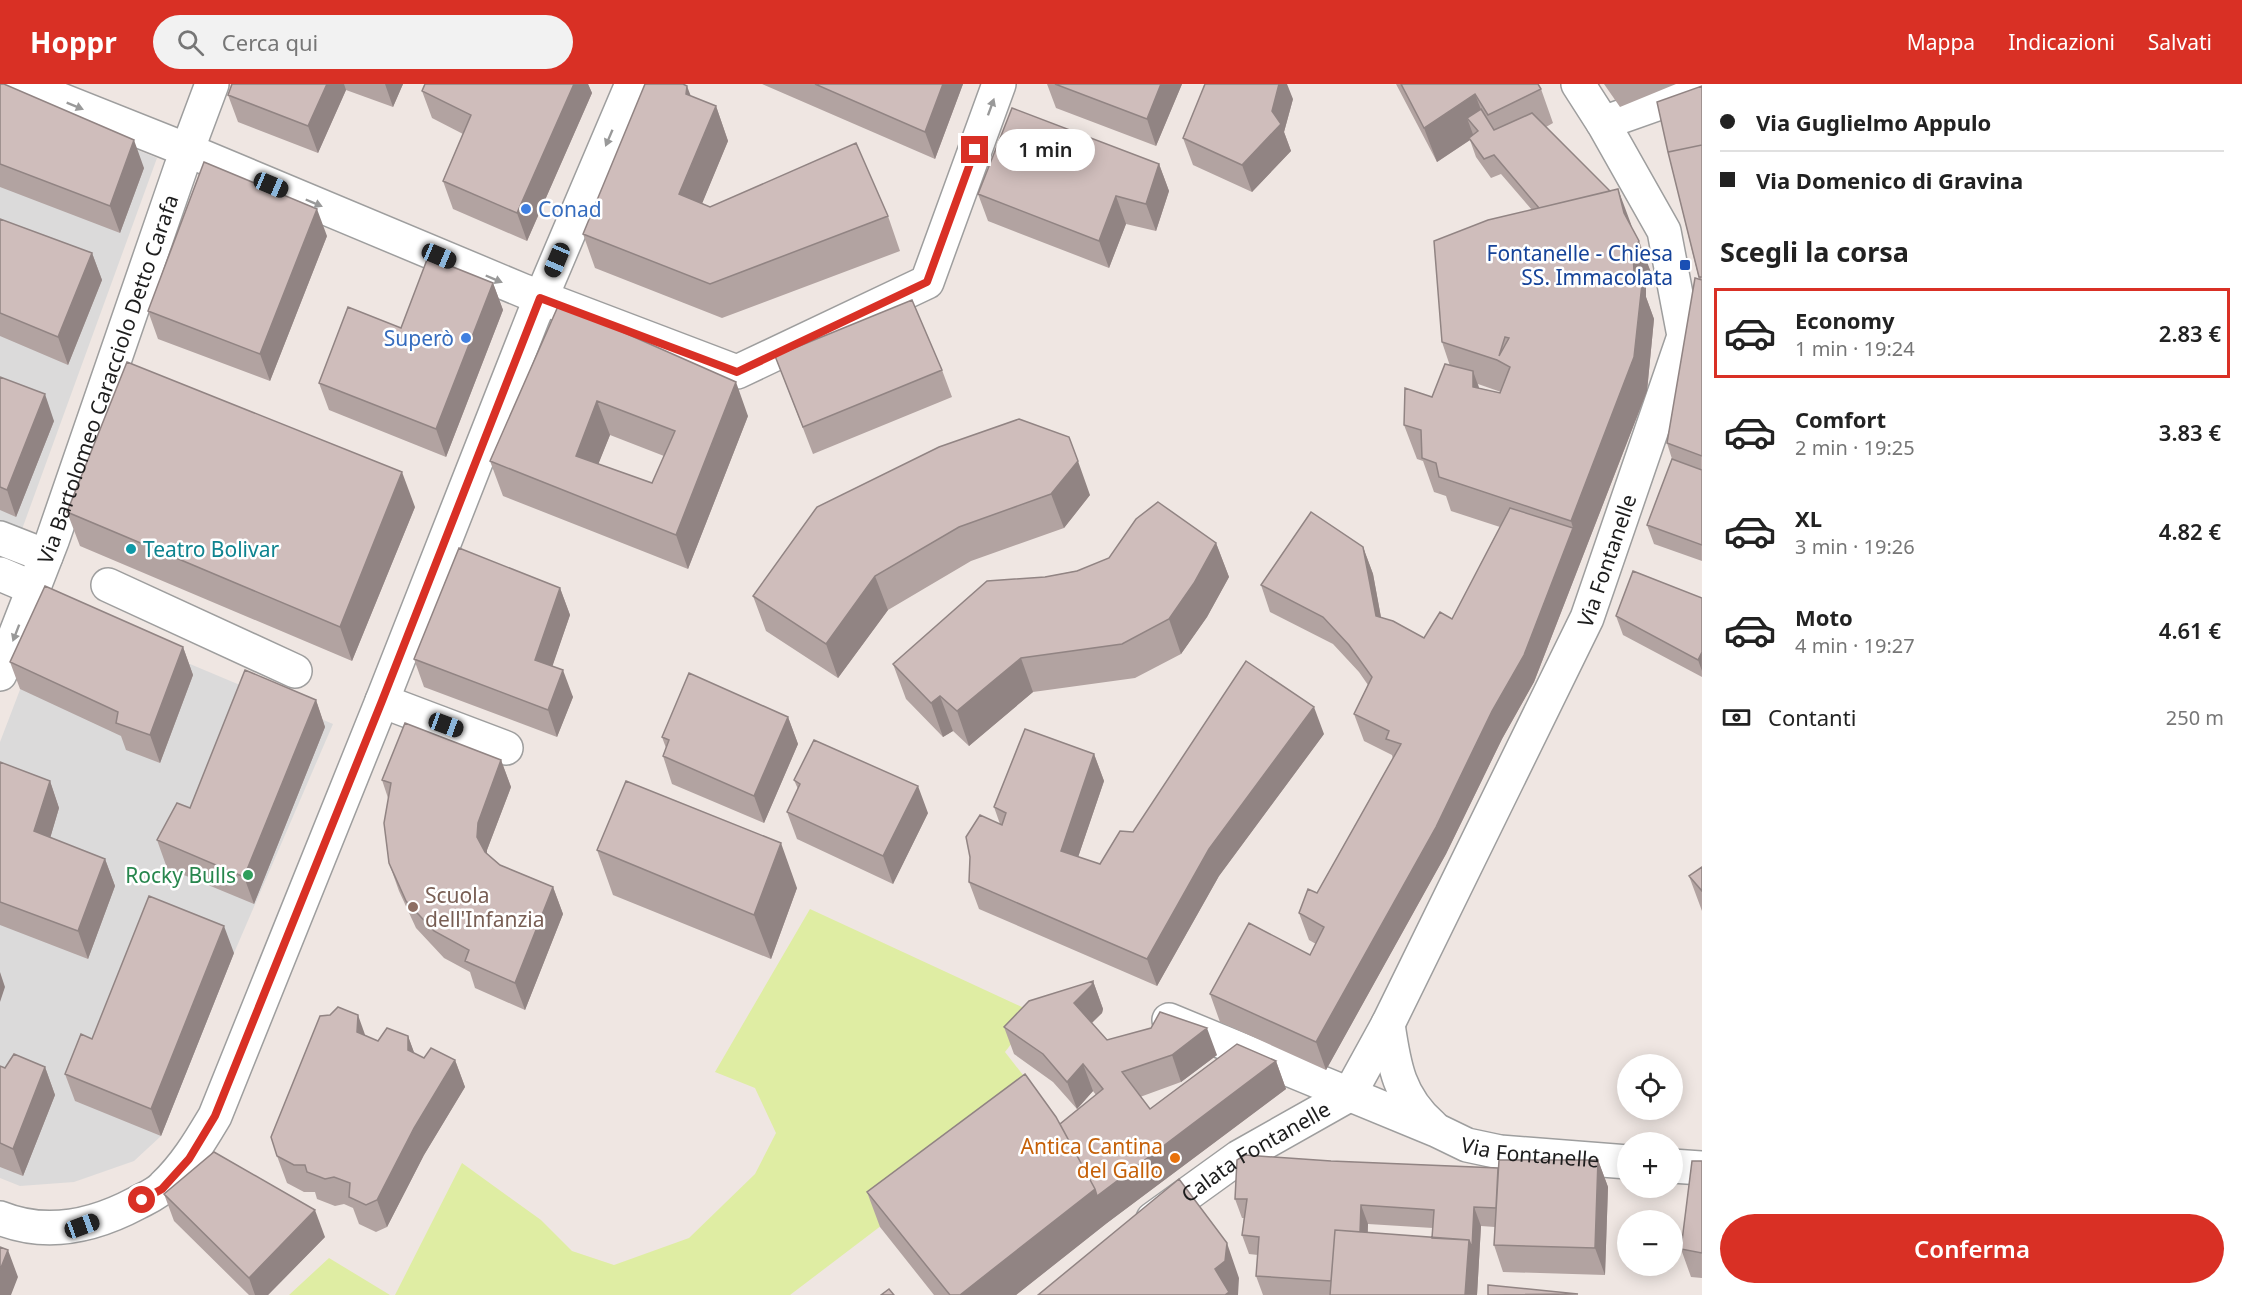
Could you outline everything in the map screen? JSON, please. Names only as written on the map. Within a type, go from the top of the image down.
[{"type":"street","points":[[21,84],[187,150],[540,298],[737,372],[927,282],[999,84]]},
{"type":"street","name":"Via Bartolomeo Caracciolo Detto Carafa","points":[[0,674],[46,556],[212,84]]},
{"type":"street","points":[[0,1218],[43,1229],[82,1226],[121,1211],[162,1189],[189,1159],[215,1116],[382,701],[540,298],[632,84]]},
{"type":"street","name":"Via Fontanelle","points":[[1578,84],[1603,123],[1664,231],[1684,336],[1587,618],[1388,1024],[1349,1095],[1467,1145],[1500,1152],[1617,1161]]},
{"type":"street","points":[[1603,123],[1702,88]]},
{"type":"street","points":[[0,538],[46,556]]},
{"type":"street","points":[[0,574],[33,588]]},
{"type":"street","points":[[108,585],[295,671]]},
{"type":"street","points":[[382,701],[506,748]]},
{"type":"street","points":[[1168,1020],[1349,1095]]},
{"type":"street","name":"Via Fontanelle","points":[[1388,1024],[1396,1074],[1408,1098],[1422,1118],[1436,1130]]},
{"type":"street","name":"Calata Fontanelle","points":[[1131,1235],[1239,1157],[1349,1095]]},
{"type":"street","points":[[1683,1167],[1702,1168]]},
{"type":"shaded area","points":[[0,94],[157,158],[21,532],[0,524]]},
{"type":"shaded area","points":[[52,606],[333,724],[234,953],[161,1136],[134,1161],[74,1182],[20,1186],[0,1178],[0,742]]},
{"type":"green space","points":[[810,909],[1035,1013],[1005,1052],[1044,1102],[790,1295],[395,1295],[462,1163],[541,1220],[572,1251],[614,1265],[689,1238],[755,1174],[776,1133],[755,1088],[715,1072]]},
{"type":"green space","points":[[329,1258],[390,1295],[289,1295]]},
{"type":"building","points":[[0,84],[134,140],[110,206],[0,164]]},
{"type":"building","points":[[232,84],[327,84],[308,126],[228,95]]},
{"type":"building","points":[[425,84],[574,84],[517,213],[443,181],[471,115],[422,91]]},
{"type":"building","points":[[645,84],[683,84],[687,86],[686,94],[716,106],[679,194],[710,207],[856,143],[888,216],[710,284],[583,234]]},
{"type":"building","points":[[815,84],[943,84],[925,132]]},
{"type":"building","points":[[1055,84],[1161,84],[1147,119]]},
{"type":"building","points":[[1205,84],[1279,84],[1272,111],[1281,124],[1242,165],[1183,138]]},
{"type":"building","points":[[1401,84],[1538,84],[1541,89],[1488,115],[1475,94],[1424,128]]},
{"type":"building","points":[[1702,86],[1702,145],[1668,152],[1657,102]]},
{"type":"building","points":[[1012,108],[1159,164],[1146,204],[1116,196],[1099,241],[978,194]]},
{"type":"building","points":[[1481,109],[1494,130],[1532,113],[1610,191],[1539,208],[1494,155],[1484,159],[1469,138],[1478,131],[1467,118]]},
{"type":"building","points":[[1702,145],[1702,277],[1699,277],[1668,152]]},
{"type":"building","points":[[204,162],[317,209],[260,354],[148,311]]},
{"type":"building","points":[[1618,189],[1624,213],[1639,241],[1633,251],[1634,272],[1642,284],[1634,357],[1571,521],[1439,477],[1436,463],[1422,458],[1421,430],[1404,425],[1405,388],[1432,397],[1445,364],[1473,371],[1473,387],[1500,393],[1510,367],[1497,360],[1442,342],[1434,241],[1488,220]],"holes":[[[1505,337],[1509,338],[1499,356]]]},
{"type":"building","points":[[0,219],[92,253],[58,337],[0,313]]},
{"type":"building","points":[[428,257],[493,283],[436,429],[319,383],[348,307],[401,328]]},
{"type":"building","points":[[1695,278],[1702,280],[1702,456],[1667,443]]},
{"type":"building","points":[[912,300],[942,370],[803,427],[775,356]]},
{"type":"building","points":[[559,304],[736,382],[676,535],[490,461]],"holes":[[[597,401],[675,431],[652,483],[576,456]]]},
{"type":"building","points":[[127,362],[402,472],[340,627],[67,512]]},
{"type":"building","points":[[0,377],[45,394],[7,490],[0,487]]},
{"type":"building","points":[[1019,419],[1069,437],[1078,461],[1051,494],[959,527],[875,576],[826,644],[753,596],[817,507],[939,447]]},
{"type":"building","points":[[1672,459],[1702,470],[1702,545],[1647,525]]},
{"type":"building","points":[[1158,502],[1216,543],[1194,583],[1169,619],[1122,644],[1021,658],[957,711],[940,696],[931,703],[893,664],[987,581],[1045,577],[1077,571],[1109,558],[1136,519]]},
{"type":"building","points":[[1510,508],[1573,528],[1524,655],[1492,711],[1436,827],[1316,1042],[1210,994],[1249,923],[1310,955],[1324,927],[1299,913],[1308,889],[1317,893],[1401,744],[1386,739],[1389,731],[1354,714],[1372,677],[1349,645],[1323,617],[1261,585],[1311,512],[1363,547],[1376,616],[1393,621],[1424,638],[1440,612],[1452,619]]},
{"type":"building","points":[[459,548],[560,588],[535,660],[563,670],[548,710],[414,659]]},
{"type":"building","points":[[1633,571],[1702,598],[1702,652],[1698,660],[1616,616]]},
{"type":"building","points":[[45,586],[183,647],[150,735],[116,723],[118,712],[10,662]]},
{"type":"building","points":[[1246,661],[1314,707],[1209,849],[1147,959],[969,882],[970,857],[966,837],[980,815],[1002,825],[1006,813],[994,807],[1025,729],[1094,754],[1061,851],[1100,864],[1120,831],[1133,832]]},
{"type":"building","points":[[245,670],[316,700],[244,877],[157,840],[177,803],[190,808]]},
{"type":"building","points":[[689,673],[788,717],[754,796],[663,756],[669,740],[662,737]]},
{"type":"building","points":[[405,723],[501,760],[478,823],[477,837],[485,852],[500,865],[553,887],[515,983],[465,961],[469,950],[434,931],[406,901],[389,863],[384,823],[391,783],[382,780]]},
{"type":"building","points":[[814,740],[918,786],[883,856],[787,812],[800,784],[794,780]]},
{"type":"building","points":[[0,762],[50,781],[34,831],[105,859],[78,931],[0,902]]},
{"type":"building","points":[[626,781],[781,843],[754,915],[597,850]]},
{"type":"building","points":[[1702,867],[1702,891],[1689,876]]},
{"type":"building","points":[[149,896],[224,926],[151,1109],[65,1074],[81,1034],[92,1039]]},
{"type":"building","points":[[1093,981],[1092,985],[1074,1003],[1107,1040],[1151,1028],[1160,1012],[1207,1028],[1172,1055],[1122,1072],[1150,1109],[1237,1044],[1276,1061],[1097,1196],[1060,1124],[1103,1089],[1083,1064],[1067,1082],[1043,1054],[1004,1027],[1029,1001]]},
{"type":"building","points":[[338,1007],[358,1015],[357,1032],[378,1041],[387,1028],[408,1036],[408,1050],[424,1058],[431,1048],[455,1060],[414,1128],[377,1200],[366,1205],[349,1197],[350,1183],[334,1177],[325,1179],[307,1172],[305,1165],[294,1165],[277,1156],[271,1137],[320,1016],[330,1015]]},
{"type":"building","points":[[14,1054],[45,1067],[13,1149],[0,1143],[0,1066],[5,1068]]},
{"type":"building","points":[[1025,1074],[1056,1117],[1095,1189],[960,1295],[950,1295],[867,1192]]},
{"type":"building","points":[[214,1152],[315,1210],[249,1278],[164,1194]]},
{"type":"building","points":[[1245,1155],[1498,1168],[1496,1208],[1474,1207],[1472,1248],[1469,1240],[1432,1238],[1434,1210],[1361,1205],[1360,1232],[1335,1230],[1331,1281],[1256,1276],[1259,1237],[1242,1235],[1247,1199],[1235,1199],[1237,1160]]},
{"type":"building","points":[[1499,1160],[1598,1160],[1595,1248],[1494,1245]]},
{"type":"building","points":[[1692,1161],[1702,1161],[1702,1253],[1683,1249]]},
{"type":"building","points":[[1179,1179],[1227,1243],[1225,1261],[1215,1269],[1229,1292],[1225,1295],[1038,1295]]},
{"type":"building","points":[[1335,1230],[1469,1240],[1465,1295],[1330,1295]]},
{"type":"building","points":[[0,1247],[8,1250],[0,1270]]},
{"type":"building","points":[[1488,1285],[1578,1294],[1488,1295]]},
{"type":"building","points":[[889,1289],[894,1295],[881,1295]]},
{"type":"place","name":"Conad","points":[[526,209]]},
{"type":"place","name":"Fontanelle - Chiesa SS. Immacolata","points":[[1685,265]]},
{"type":"place","name":"Superò","points":[[466,338]]},
{"type":"place","name":"Teatro Bolivar","points":[[131,549]]},
{"type":"place","name":"Rocky Bulls","points":[[248,875]]},
{"type":"place","name":"Scuola dell'Infanzia","points":[[413,907]]},
{"type":"place","name":"Antica Cantina del Gallo","points":[[1175,1158]]},
{"type":"route","points":[[142,1200],[162,1189],[189,1159],[215,1116],[382,701],[540,298],[737,372],[927,282],[975,150]]}]
